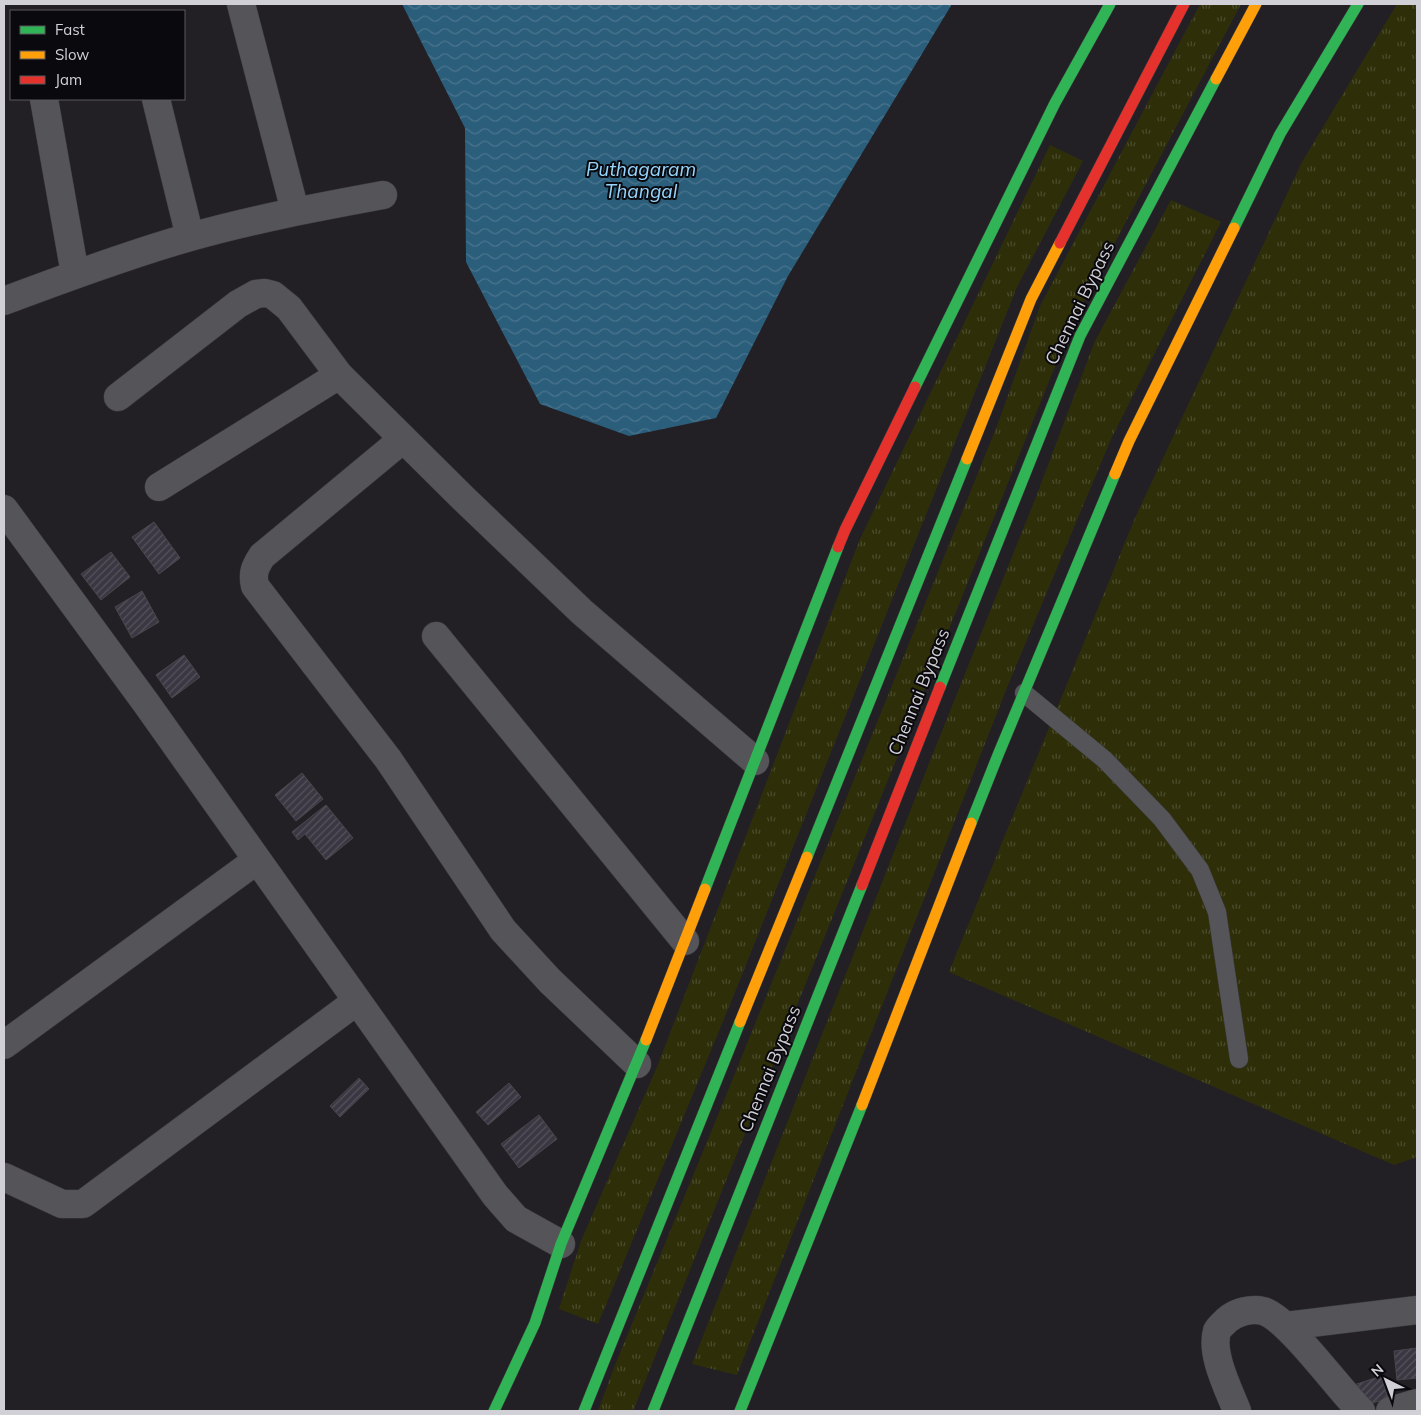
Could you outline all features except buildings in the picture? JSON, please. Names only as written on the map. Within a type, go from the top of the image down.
[{"type":"main road","points":[[494,1411],[535,1322],[561,1244],[637,1064],[845,530],[1055,103],[1110,4]]},
{"type":"main road","points":[[584,1411],[1030,299],[1184,4]]},
{"type":"main road","name":"Chennai Bypass","points":[[653,1411],[1080,336],[1256,4]]},
{"type":"main road","points":[[740,1411],[817,1221],[995,764],[1129,441],[1280,134],[1358,4]]},
{"type":"street","points":[[241,4],[295,211]]},
{"type":"street","points":[[44,100],[75,274]]},
{"type":"street","points":[[156,100],[190,237]]},
{"type":"street","points":[[4,301],[75,274],[190,237],[295,211],[383,195]]},
{"type":"street","points":[[118,397],[238,304],[256,294],[272,295],[289,308],[339,375],[582,612],[756,761]]},
{"type":"street","points":[[159,487],[339,375]]},
{"type":"street","points":[[403,439],[262,556],[253,575],[255,586],[388,759],[503,930],[550,981],[637,1064]]},
{"type":"street","points":[[4,509],[146,703],[495,1196],[516,1219],[561,1244]]},
{"type":"street","points":[[436,636],[685,941]]},
{"type":"street","points":[[4,1045],[258,860]]},
{"type":"street","points":[[4,1177],[62,1204],[83,1204],[357,1000]]},
{"type":"street","points":[[1238,1411],[1218,1361],[1215,1344],[1218,1330],[1229,1318],[1248,1310],[1264,1311],[1286,1326],[1361,1411]]},
{"type":"street","points":[[1286,1326],[1417,1310]]},
{"type":"street","points":[[1390,1411],[1417,1403]]},
{"type":"lane","points":[[1024,693],[1105,760],[1162,819],[1200,870],[1218,912],[1240,1059]]},
{"type":"green space","points":[[1200,4],[1241,4],[1073,322],[633,1411],[598,1411],[615,1365],[997,426],[1040,306]]},
{"type":"green space","points":[[1397,4],[1417,4],[1417,1157],[1394,1165],[949,972],[1135,518],[1302,162]]},
{"type":"green space","points":[[1050,145],[1083,161],[1017,287],[733,997],[598,1324],[559,1309],[581,1241],[657,1067],[860,539]]},
{"type":"green space","points":[[1171,200],[1221,222],[1111,439],[1008,685],[737,1375],[692,1364],[1034,502],[1095,341]]},
{"type":"water","name":"Puthagaram Thangal","points":[[402,4],[952,4],[788,276],[716,418],[629,436],[540,404],[466,262],[465,128]]},
{"type":"traffic: fast","points":[[915,387],[1055,103],[1110,4]]},
{"type":"traffic: fast","points":[[1234,228],[1280,134],[1358,4]]},
{"type":"traffic: fast","points":[[940,687],[1080,336],[1216,79]]},
{"type":"traffic: fast","points":[[807,857],[967,459]]},
{"type":"traffic: fast","points":[[971,823],[1115,474]]},
{"type":"traffic: fast","points":[[705,889],[838,547]]},
{"type":"traffic: fast","points":[[653,1411],[862,885]]},
{"type":"traffic: fast","points":[[584,1411],[740,1022]]},
{"type":"traffic: fast","points":[[494,1411],[535,1323],[561,1244],[646,1040]]},
{"type":"traffic: fast","points":[[740,1411],[862,1105]]},
{"type":"traffic: slow","points":[[1216,79],[1256,4]]},
{"type":"traffic: slow","points":[[1115,474],[1129,441],[1234,228]]},
{"type":"traffic: slow","points":[[967,459],[1031,299],[1060,243]]},
{"type":"traffic: slow","points":[[862,1105],[971,823]]},
{"type":"traffic: slow","points":[[740,1022],[807,857]]},
{"type":"traffic: slow","points":[[646,1040],[705,889]]},
{"type":"traffic: jam","points":[[1060,243],[1184,4]]},
{"type":"traffic: jam","points":[[838,547],[915,387]]},
{"type":"traffic: jam","points":[[862,885],[940,687]]}]
